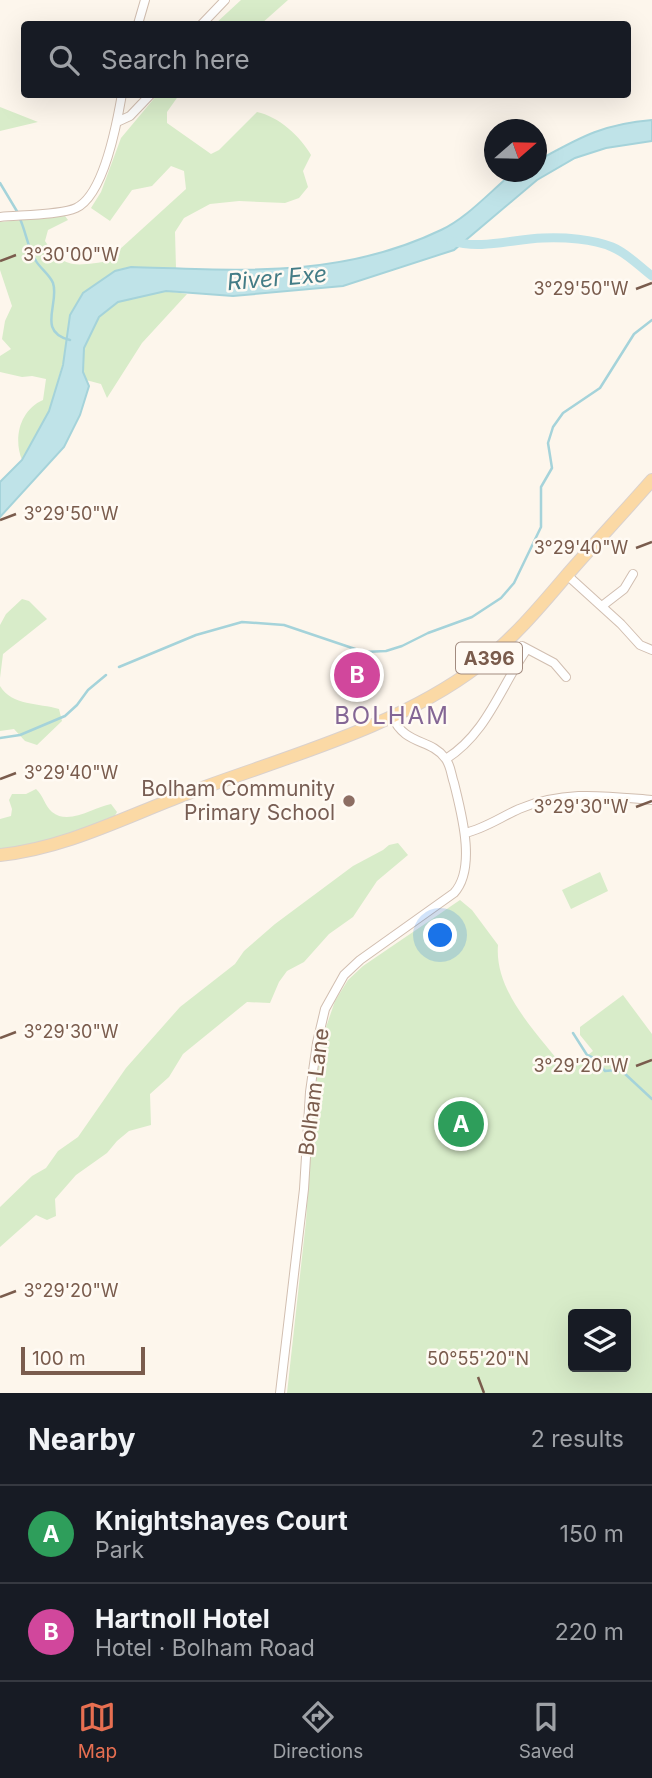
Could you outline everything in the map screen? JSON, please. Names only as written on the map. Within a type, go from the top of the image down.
[{"type":"main road","name":"A396","points":[[0,855],[30,851],[79,836],[298,754],[392,716],[454,683],[494,653],[529,620],[652,480]]},
{"type":"street","points":[[139,21],[145,0]]},
{"type":"street","points":[[205,21],[225,0]]},
{"type":"street","points":[[0,217],[74,209],[85,201],[102,169],[117,122],[121,98]]},
{"type":"street","points":[[117,122],[130,116],[146,98]]},
{"type":"street","points":[[602,606],[624,589],[633,574]]},
{"type":"street","points":[[567,575],[640,645],[652,650]]},
{"type":"street","points":[[392,716],[405,734],[432,747],[446,759],[471,741],[495,706],[525,648],[554,663],[566,677]]},
{"type":"street","name":"Bolham Lane","points":[[280,1393],[304,1189],[310,1092],[325,1009],[344,975],[360,960],[442,903],[458,888],[464,865],[465,833],[462,810],[446,759]]},
{"type":"street","points":[[465,833],[527,807],[568,796],[611,795],[652,800]]},
{"type":"green space","points":[[241,0],[288,0],[264,21],[218,21]]},
{"type":"green space","points":[[154,98],[177,98],[167,112],[167,123],[211,154],[219,150],[257,112],[265,114],[295,135],[311,155],[303,171],[308,187],[299,198],[285,203],[239,201],[210,204],[184,218],[175,232],[176,268],[131,267],[115,271],[83,293],[49,411],[22,460],[18,443],[20,426],[29,410],[43,400],[46,379],[0,372],[0,356],[11,349],[2,339],[5,321],[12,306],[0,270],[0,222],[65,216],[68,220],[48,230],[45,241],[60,258],[74,264],[112,261],[119,250],[186,189],[184,171],[171,166],[152,186],[132,190],[110,221],[91,208],[101,192],[121,138]]},
{"type":"green space","points":[[0,107],[38,122],[0,131]]},
{"type":"green space","points":[[166,291],[187,294],[142,343],[107,398],[101,384],[86,380],[83,372],[84,348],[99,317],[118,302]]},
{"type":"green space","points":[[22,599],[29,601],[47,619],[3,654],[0,678],[0,625],[6,614]]},
{"type":"green space","points":[[0,686],[11,697],[26,703],[59,709],[62,721],[37,745],[25,741],[14,729],[0,731]]},
{"type":"green space","points":[[36,789],[50,810],[59,816],[74,816],[111,804],[117,812],[113,819],[32,846],[0,849],[0,819],[11,816],[9,800],[12,794],[26,794]]},
{"type":"green space","points":[[398,843],[408,855],[377,881],[353,917],[329,934],[304,962],[287,971],[270,1003],[247,1002],[183,1054],[169,1077],[150,1094],[151,1125],[129,1131],[107,1153],[76,1175],[55,1199],[56,1216],[47,1220],[36,1215],[0,1247],[0,1207],[32,1176],[46,1168],[58,1151],[78,1137],[126,1068],[180,1007],[235,964],[244,951],[275,924],[353,866],[389,845]]},
{"type":"green space","points":[[600,872],[608,891],[571,909],[562,890]]},
{"type":"green space","points":[[460,900],[472,910],[498,945],[503,980],[511,997],[532,1029],[567,1072],[593,1051],[580,1035],[580,1027],[623,995],[652,1034],[652,1393],[287,1393],[306,1221],[314,1096],[324,1033],[335,1001],[348,980],[363,966]]},
{"type":"water","points":[[652,120],[652,141],[606,148],[575,158],[547,174],[547,156],[579,139],[634,122]]},
{"type":"water","name":"River Exe","points":[[502,182],[535,182],[454,250],[343,286],[233,296],[166,291],[118,302],[99,317],[84,348],[83,372],[89,386],[80,415],[64,447],[0,517],[0,482],[22,460],[49,411],[63,365],[70,315],[83,293],[115,271],[131,267],[250,270],[327,264],[403,246],[441,230],[467,213]]},
{"type":"waterway","points":[[0,183],[18,213]]},
{"type":"waterway","points":[[20,219],[33,256],[53,283],[51,316],[54,331],[70,340]]},
{"type":"waterway","points":[[451,241],[474,244],[543,238],[587,240],[618,250],[652,276]]},
{"type":"waterway","points":[[119,667],[196,635],[242,622],[284,625],[364,652],[386,651],[402,646],[472,617],[501,598],[514,583],[541,527],[541,487],[552,468],[548,443],[553,427],[563,413],[600,388],[634,334],[652,320]]},
{"type":"waterway","points":[[0,738],[20,735],[65,716],[88,690],[106,675]]},
{"type":"waterway","points":[[573,1033],[587,1055],[596,1059],[605,1071],[623,1072],[652,1099]]},
{"type":"place","name":"Hartnoll Hotel","points":[[357,675]]},
{"type":"place","name":"Bolham Community Primary School","points":[[349,801]]},
{"type":"place","name":"Knightshayes Court","points":[[461,1124]]},
{"type":"district","name":"BOLHAM","points":[[392,716]]}]
